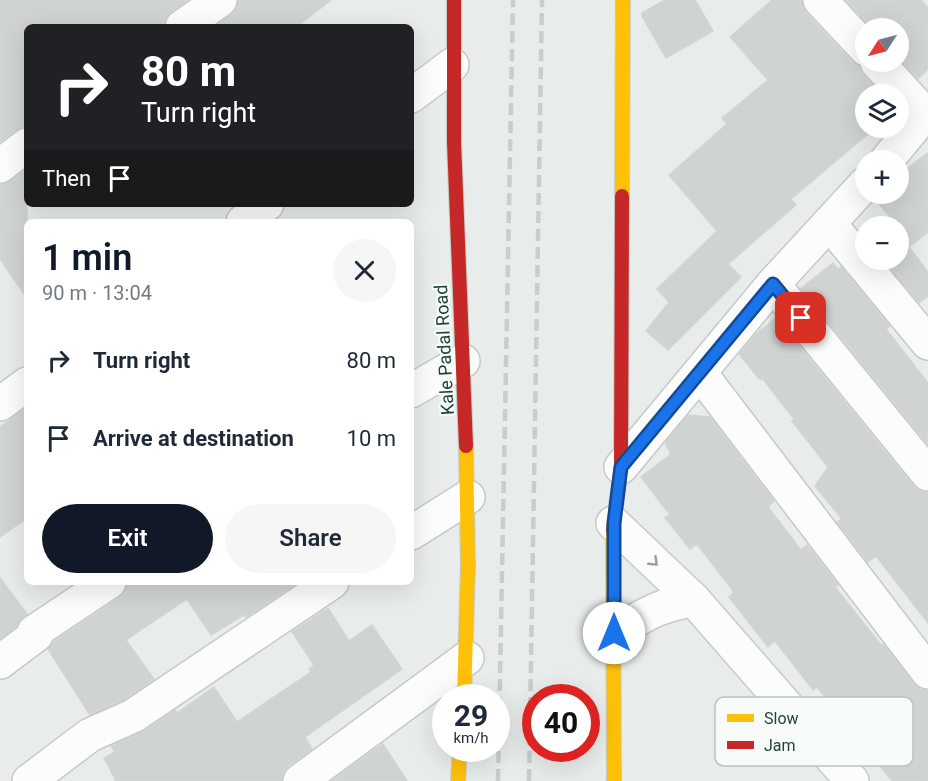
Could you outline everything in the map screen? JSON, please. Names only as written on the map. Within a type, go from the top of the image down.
[{"type":"street","points":[[186,24],[220,0]]},
{"type":"street","name":"Kale Padal Road","points":[[454,0],[452,66],[457,245],[468,497],[465,684]]},
{"type":"street","points":[[614,781],[614,523],[621,467],[623,0]]},
{"type":"street","points":[[820,0],[855,37]]},
{"type":"street","points":[[414,94],[452,66]]},
{"type":"street","points":[[887,72],[927,112],[895,150]]},
{"type":"street","points":[[0,166],[24,147]]},
{"type":"street","points":[[621,467],[773,284],[855,195]]},
{"type":"street","points":[[247,219],[263,207]]},
{"type":"street","points":[[829,223],[928,343]]},
{"type":"street","points":[[773,284],[928,474]]},
{"type":"street","points":[[414,389],[463,361]]},
{"type":"street","points":[[700,374],[928,672]]},
{"type":"street","points":[[0,404],[24,386]]},
{"type":"street","points":[[414,531],[468,497]]},
{"type":"street","points":[[614,523],[694,600],[779,697]]},
{"type":"street","points":[[0,662],[36,635],[34,632],[104,585]]},
{"type":"street","points":[[29,781],[90,735],[133,716],[328,585]]},
{"type":"street","points":[[614,633],[660,607],[694,600]]},
{"type":"street","points":[[300,781],[467,658]]},
{"type":"street","points":[[458,781],[459,762]]},
{"type":"street","points":[[839,766],[852,781]]},
{"type":"building","points":[[0,0],[188,0],[171,12],[165,19],[164,24],[24,24],[24,128],[16,130],[0,142]]},
{"type":"building","points":[[238,0],[331,0],[300,24],[218,24],[237,8]]},
{"type":"building","points":[[665,0],[695,0],[713,31],[666,58],[642,16],[642,13]]},
{"type":"building","points":[[772,0],[802,0],[806,13],[855,64],[855,72],[862,72],[872,84],[855,84],[855,138],[863,138],[791,199],[796,205],[728,264],[741,277],[668,350],[646,331],[669,302],[657,289],[717,231],[669,175],[727,124],[722,118],[768,80],[730,37]]},
{"type":"building","points":[[846,0],[921,0],[928,8],[928,69],[918,79],[909,70],[909,18],[863,18]]},
{"type":"building","points":[[928,153],[928,232],[909,247],[909,216],[889,216],[879,204],[909,204],[909,167]]},
{"type":"building","points":[[24,171],[24,207],[27,207],[27,219],[24,219],[24,294],[0,259],[0,184],[11,181]]},
{"type":"building","points":[[909,247],[928,272],[928,296],[919,303],[891,270],[909,270]]},
{"type":"building","points":[[833,263],[838,269],[841,267],[890,326],[886,329],[928,383],[928,444],[801,288]]},
{"type":"building","points":[[776,318],[913,486],[928,492],[928,623],[876,556],[868,562],[837,522],[842,519],[815,486],[828,467],[762,378],[760,380],[739,354],[756,334]]},
{"type":"building","points":[[24,409],[24,520],[0,537],[0,427]]},
{"type":"building","points":[[688,415],[710,417],[774,501],[768,507],[801,550],[807,545],[838,585],[835,587],[881,645],[883,644],[914,684],[920,689],[928,690],[928,781],[892,781],[880,766],[913,766],[913,697],[825,697],[817,687],[813,690],[775,641],[768,647],[729,597],[734,592],[697,544],[690,549],[665,518],[670,515],[641,477],[671,454],[665,443]]},
{"type":"building","points":[[0,578],[27,614],[17,626],[0,639]]},
{"type":"building","points":[[127,585],[294,585],[246,617],[244,615],[211,635],[187,599],[126,640],[154,679],[124,700],[90,715],[48,649],[53,642],[119,598]]},
{"type":"building","points":[[328,608],[349,641],[372,625],[402,669],[305,737],[312,749],[288,766],[283,773],[282,781],[116,781],[104,758],[115,752],[111,746],[143,732],[175,710],[177,713],[214,687],[237,722],[311,672],[309,669],[314,665],[292,632]]},
{"type":"building","points":[[383,744],[407,781],[332,781],[375,749]]},
{"type":"railway","points":[[498,781],[513,0]]},
{"type":"railway","points":[[529,781],[542,0]]},
{"type":"traffic: slow","points":[[622,196],[623,0]]},
{"type":"traffic: slow","points":[[464,684],[468,566],[466,446]]},
{"type":"traffic: slow","points":[[613,530],[614,781]]},
{"type":"traffic: slow","points":[[458,781],[459,762]]},
{"type":"traffic: jam","points":[[454,0],[454,142],[466,446]]},
{"type":"traffic: jam","points":[[613,530],[621,467],[622,196]]},
{"type":"route","points":[[614,633],[614,523],[621,467],[773,284],[801,318]]}]
